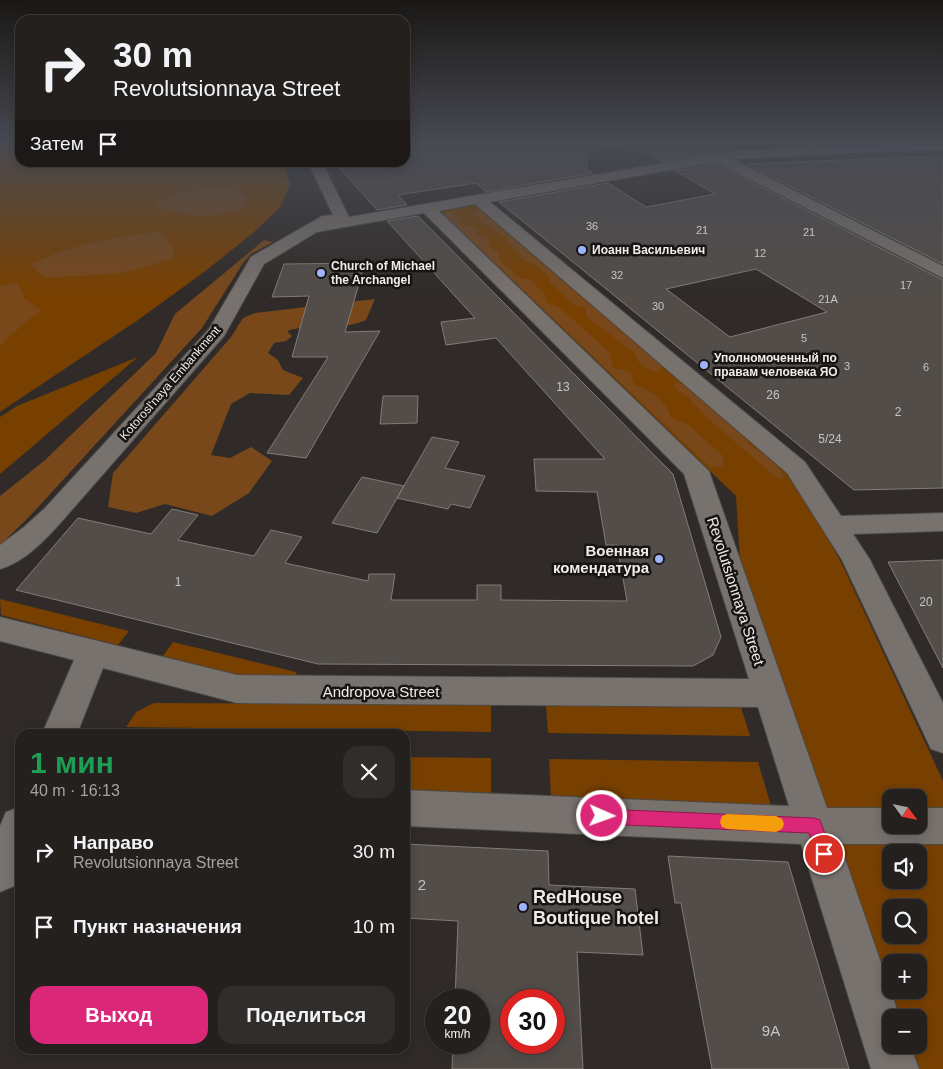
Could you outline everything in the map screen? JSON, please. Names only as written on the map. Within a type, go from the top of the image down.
[{"type":"street","points":[[329,192],[341,217],[427,208],[516,192]]},
{"type":"street","points":[[785,192],[943,273]]},
{"type":"street","points":[[478,199],[791,463],[855,558],[943,738]]},
{"type":"street","name":"Revolutsionnaya Street","points":[[427,208],[696,471],[895,1069]]},
{"type":"street","name":"Kotorosl'naya Embankment","points":[[0,559],[34,534],[54,514],[217,332],[258,261],[312,228],[341,217]]},
{"type":"street","points":[[834,525],[943,522]]},
{"type":"street","name":"Andropova Street","points":[[0,629],[226,687],[248,690],[770,693]]},
{"type":"street","points":[[61,729],[93,653]]},
{"type":"street","points":[[410,808],[814,826],[943,826]]},
{"type":"street","points":[[0,872],[15,837]]},
{"type":"shaded area","points":[[0,192],[287,192],[280,207],[253,233],[204,272],[138,320],[0,412]]},
{"type":"shaded area","points":[[180,192],[239,192],[246,196],[247,206],[224,214],[200,216],[177,213],[153,206]]},
{"type":"shaded area","points":[[474,204],[788,467],[841,562],[943,781],[943,1069],[918,1069],[912,1054],[927,1054],[927,1009],[897,1009],[894,999],[927,999],[927,954],[882,954],[882,966],[740,561],[736,496],[440,210]]},
{"type":"shaded area","points":[[476,210],[481,211],[616,327],[617,330],[630,338],[663,366],[658,372],[643,366],[638,361],[635,353],[586,316],[586,308],[574,305],[550,283],[550,278],[533,263],[525,261],[507,241],[506,237],[478,220],[480,216],[472,214]]},
{"type":"shaded area","points":[[446,212],[454,212],[453,215],[461,218],[463,225],[473,226],[478,230],[476,236],[485,237],[490,241],[488,247],[499,252],[499,260],[520,278],[530,280],[545,294],[547,303],[559,307],[609,352],[613,368],[631,372],[634,385],[657,397],[666,406],[671,418],[686,423],[723,456],[723,467],[710,467],[444,215]]},
{"type":"shaded area","points":[[160,231],[171,245],[175,258],[122,273],[45,278],[31,264],[62,251],[110,239]]},
{"type":"shaded area","points":[[264,240],[273,242],[251,254],[243,263],[202,328],[30,516],[0,545],[0,496],[44,461],[156,353],[175,314]]},
{"type":"shaded area","points":[[17,282],[25,299],[41,310],[8,337],[0,347],[0,286]]},
{"type":"shaded area","points":[[375,299],[366,320],[346,326],[297,328],[287,331],[292,336],[286,341],[274,343],[268,353],[278,360],[283,370],[303,378],[289,395],[250,393],[231,404],[211,455],[230,458],[251,447],[272,461],[249,493],[212,516],[165,504],[136,513],[108,507],[113,473],[231,337],[243,318],[255,313]]},
{"type":"shaded area","points":[[138,357],[0,474],[0,417],[17,406]]},
{"type":"shaded area","points":[[674,383],[683,384],[744,436],[752,446],[775,464],[785,478],[777,478],[704,415],[688,397],[675,388]]},
{"type":"shaded area","points":[[0,599],[129,631],[118,645],[1,615]]},
{"type":"shaded area","points":[[173,642],[296,672],[297,676],[243,676],[163,656]]},
{"type":"shaded area","points":[[154,703],[491,705],[491,732],[410,731],[410,729],[126,727],[136,712]]},
{"type":"shaded area","points":[[546,705],[741,707],[750,736],[548,733]]},
{"type":"shaded area","points":[[410,757],[491,758],[491,794],[410,790]]},
{"type":"shaded area","points":[[549,759],[758,762],[771,806],[551,797]]},
{"type":"building","points":[[361,192],[418,192],[398,195],[407,205],[377,210]]},
{"type":"building","points":[[557,192],[622,192],[646,207],[715,194],[711,192],[771,192],[943,280],[943,488],[854,490],[499,202]],"holes":[[[756,269],[827,312],[730,337],[666,289]]]},
{"type":"building","points":[[801,192],[943,192],[943,264]]},
{"type":"building","points":[[418,216],[673,474],[721,637],[713,655],[693,666],[318,664],[16,590],[78,518],[151,534],[172,509],[198,515],[178,540],[254,556],[271,530],[302,537],[285,563],[368,581],[369,574],[395,574],[391,600],[477,600],[477,585],[501,585],[501,600],[627,601],[617,545],[606,545],[597,492],[536,491],[534,459],[605,459],[496,338],[446,345],[441,322],[475,318],[387,221]]},
{"type":"building","points":[[365,263],[345,332],[380,331],[306,458],[267,453],[328,357],[292,357],[309,296],[272,297],[284,264]]},
{"type":"building","points":[[383,396],[418,396],[417,423],[380,424]]},
{"type":"building","points":[[432,437],[459,442],[445,468],[485,476],[470,508],[451,504],[448,509],[397,498]]},
{"type":"building","points":[[362,477],[404,486],[377,533],[332,523]]},
{"type":"building","points":[[943,560],[943,668],[888,562]]},
{"type":"building","points":[[410,844],[548,851],[549,885],[635,889],[643,955],[577,952],[583,1069],[452,1069],[453,1054],[490,1054],[490,989],[455,989],[458,921],[410,918]]},
{"type":"building","points":[[668,856],[788,862],[849,1069],[712,1069],[681,903],[675,903]]},
{"type":"slow traffic","points":[[727,822],[776,824]]},
{"type":"place","name":"Иоанн Васильевич","points":[[582,250]]},
{"type":"place","name":"Church of Michael the Archangel","points":[[321,273]]},
{"type":"place","name":"Уполномоченный по правам человека ЯО","points":[[704,365]]},
{"type":"place","name":"Военная комендатура","points":[[659,559]]},
{"type":"place","name":"RedHouse Boutique hotel","points":[[523,907]]},
{"type":"route","points":[[602,816],[814,826],[824,854]]}]
